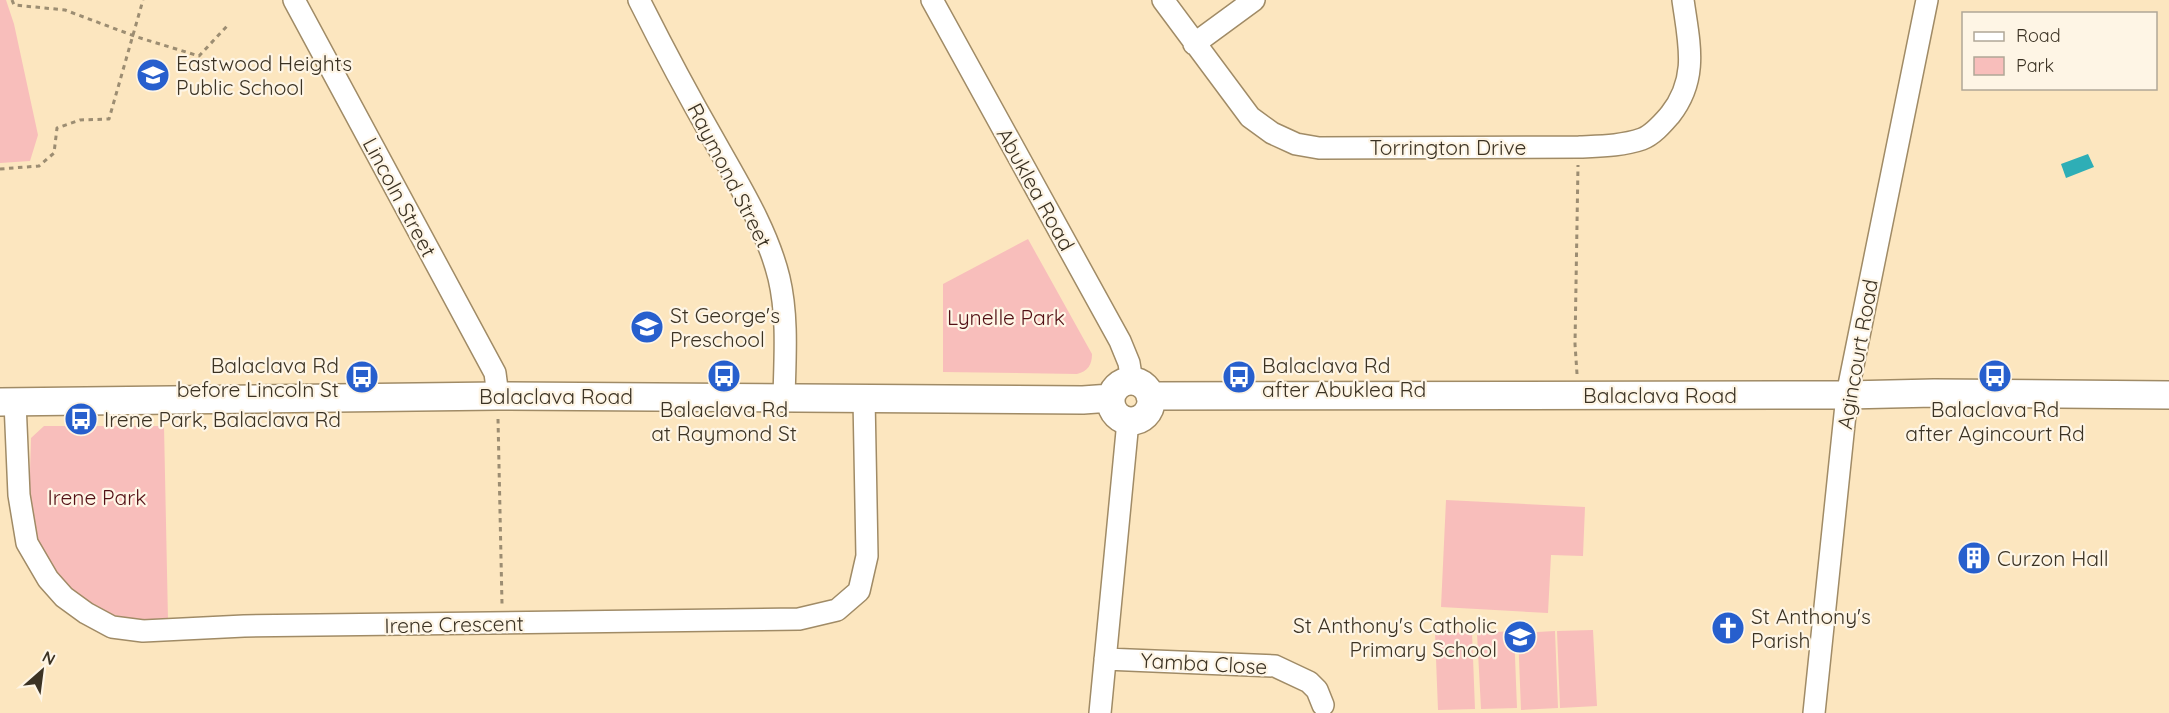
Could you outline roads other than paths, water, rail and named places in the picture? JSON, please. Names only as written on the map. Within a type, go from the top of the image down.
[{"type":"main road","name":"Balaclava Road","points":[[7,402],[498,408],[784,397],[1072,400],[1131,392],[2169,395]]},
{"type":"main road","points":[[1128,421],[1116,415],[1113,409],[1131,392]]},
{"type":"street","name":"Lincoln Street","points":[[294,0],[495,373],[498,408]]},
{"type":"street","name":"Raymond Street","points":[[639,0],[674,70],[746,198],[771,255],[779,278],[783,304],[784,397]]},
{"type":"street","name":"Abuklea Road","points":[[932,0],[1120,341],[1129,363],[1131,392]]},
{"type":"street","name":"Torrington Drive","points":[[1163,0],[1250,117],[1272,133],[1296,144],[1319,148],[1617,146],[1645,138],[1663,123],[1681,101],[1688,80],[1689,64],[1683,0]]},
{"type":"street","points":[[1194,44],[1254,0]]},
{"type":"street","name":"Agincourt Road","points":[[1814,713],[1847,395],[1927,0]]},
{"type":"street","name":"Irene Crescent","points":[[7,402],[27,543],[48,579],[64,597],[86,613],[112,627],[143,631],[244,626],[799,619],[837,610],[859,591],[867,556],[864,398]]},
{"type":"street","points":[[1100,713],[1128,421]]},
{"type":"street","name":"Yamba Close","points":[[1105,659],[1275,666],[1309,682],[1317,690],[1323,705]]},
{"type":"water","points":[[2088,154],[2094,167],[2066,178],[2061,164]]},
{"type":"place","name":"Eastwood Heights Public School","points":[[153,75]]},
{"type":"place","name":"St George's Preschool","points":[[647,327]]},
{"type":"place","name":"Balaclava Rd at Raymond St","points":[[724,376]]},
{"type":"place","name":"Balaclava Rd after Agincourt Rd","points":[[1995,376]]},
{"type":"place","name":"Balaclava Rd before Lincoln St","points":[[362,377]]},
{"type":"place","name":"Balaclava Rd after Abuklea Rd","points":[[1239,377]]},
{"type":"place","name":"Irene Park, Balaclava Rd","points":[[81,419]]},
{"type":"place","name":"Curzon Hall","points":[[1974,558]]},
{"type":"place","name":"St Anthony's Parish","points":[[1728,628]]},
{"type":"place","name":"St Anthony's Catholic Primary School","points":[[1520,637]]},
{"type":"park label","name":"Lynelle Park","points":[[1006,317]]},
{"type":"park label","name":"Irene Park","points":[[97,497]]}]
